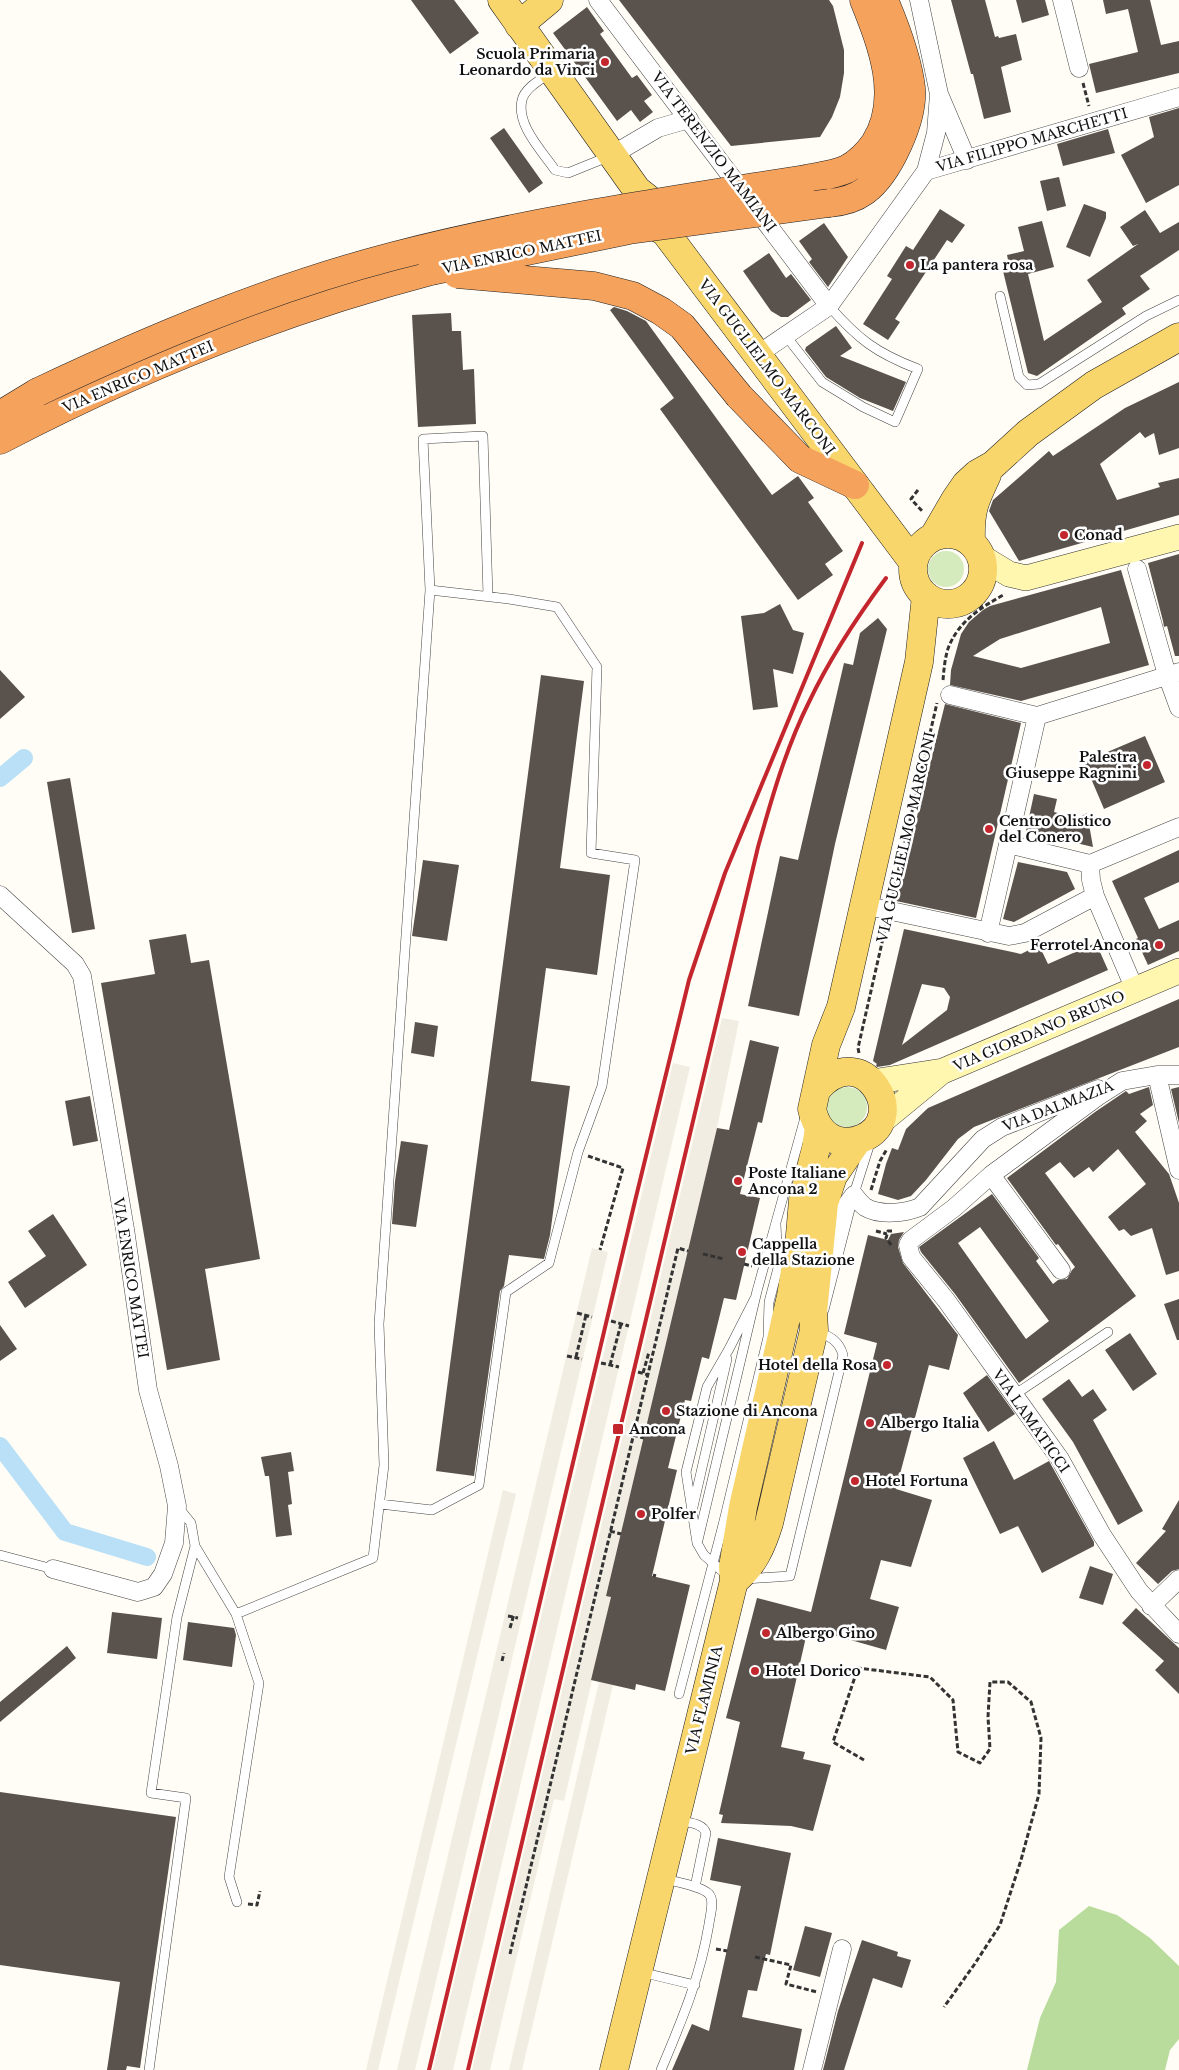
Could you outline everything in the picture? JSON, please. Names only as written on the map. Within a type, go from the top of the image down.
[{"type":"highway","name":"VIA ENRICO MATTEI","points":[[0,415],[38,392],[133,348],[315,279],[393,256],[540,224],[827,175],[845,170],[862,158],[873,146],[882,131],[888,112],[888,76],[864,0]]},
{"type":"highway","name":"VIA ENRICO MATTEI","points":[[0,440],[124,380],[193,351],[310,308],[431,271],[629,230],[840,202],[857,196],[871,186],[887,164],[905,125],[909,109],[911,88],[897,34],[884,0]]},
{"type":"highway","points":[[431,271],[594,286],[632,296],[661,311],[682,326],[739,396],[800,459],[862,494]]},
{"type":"highway","points":[[0,407],[38,392]]},
{"type":"main road","name":"VIA GUGLIELMO MARCONI","points":[[502,0],[612,155],[638,190],[649,198],[661,215],[665,232],[913,562]]},
{"type":"main road","points":[[519,25],[548,0]]},
{"type":"main road","points":[[992,465],[973,504],[971,516],[979,558],[973,594],[968,598],[966,606],[939,603],[926,596],[914,580],[913,562],[919,548],[932,537],[966,484],[977,474],[992,465],[1028,433],[1094,385],[1179,338]]},
{"type":"main road","name":"VIA GUGLIELMO MARCONI","points":[[862,494],[901,523],[932,537]]},
{"type":"main road","points":[[932,537],[942,534],[957,534],[979,558],[1009,574],[1026,578],[1179,536]]},
{"type":"main road","name":"VIA GUGLIELMO MARCONI","points":[[779,1304],[799,1247],[803,1200],[819,1128],[814,1119],[816,1093],[826,1045],[876,908],[919,662],[926,596]]},
{"type":"main road","name":"VIA GUGLIELMO MARCONI","points":[[919,662],[944,618],[966,606]]},
{"type":"main road","name":"VIA GIORDANO BRUNO","points":[[870,1131],[943,1071],[1179,971]]},
{"type":"main road","name":"VIA GUGLIELMO MARCONI","points":[[814,1330],[813,1312],[822,1220],[828,1188],[839,1166],[870,1131],[883,1111],[879,1090],[864,1076],[845,1047],[841,1007]]},
{"type":"main road","name":"VIA GIORDANO BRUNO","points":[[864,1076],[943,1071]]},
{"type":"main road","points":[[816,1093],[825,1080],[833,1075],[844,1072],[864,1076]]},
{"type":"main road","points":[[819,1128],[836,1140],[846,1142],[870,1131]]},
{"type":"main road","name":"VIA FLAMINIA","points":[[614,2070],[734,1581],[733,1567],[779,1304]]},
{"type":"main road","points":[[734,1581],[748,1569],[765,1536],[814,1330]]},
{"type":"street","name":"VIA TERENZIO MAMIANI","points":[[598,0],[829,306]]},
{"type":"street","points":[[919,0],[939,94],[967,160]]},
{"type":"street","points":[[1062,0],[1080,68]]},
{"type":"street","points":[[926,171],[936,133],[939,94]]},
{"type":"street","name":"VIA FILIPPO MARCHETTI","points":[[758,355],[829,306],[926,171],[1179,97]]},
{"type":"street","points":[[612,155],[658,128],[689,119]]},
{"type":"street","points":[[1137,570],[1173,673],[1179,708]]},
{"type":"street","points":[[943,694],[1038,716],[1173,673]]},
{"type":"street","points":[[988,933],[1038,716]]},
{"type":"street","points":[[1008,844],[1090,864],[1179,827]]},
{"type":"street","name":"VIA GIORDANO BRUNO","points":[[1090,864],[1091,880],[1096,896],[1135,990]]},
{"type":"street","name":"VIA ENRICO MATTEI","points":[[0,895],[75,964],[82,976],[125,1229],[148,1390],[169,1466],[177,1506],[174,1543],[163,1574],[154,1587],[138,1592],[54,1569]]},
{"type":"street","points":[[876,908],[1009,936],[1025,932],[1096,896]]},
{"type":"street","name":"VIA DALMAZIA","points":[[854,1195],[866,1207],[888,1212],[908,1211],[920,1207],[983,1139],[1002,1127],[1122,1082],[1157,1076],[1179,1075]]},
{"type":"street","points":[[1157,1076],[1179,1170]]},
{"type":"street","name":"VIA DALMAZIA","points":[[911,1240],[954,1208],[991,1175],[1097,1097],[1122,1082]]},
{"type":"street","points":[[991,1175],[1061,1270]]},
{"type":"street","name":"VIA GUGLIELMO MARCONI","points":[[817,1278],[839,1218],[854,1195]]},
{"type":"street","name":"VIA LAMATICCI","points":[[911,1240],[908,1245],[911,1257],[946,1300],[1060,1459],[1102,1535],[1139,1591],[1179,1634]]},
{"type":"street","points":[[1152,1606],[1179,1579]]},
{"type":"street","points":[[812,2070],[842,1950]]},
{"type":"lane","points":[[552,71],[530,87],[522,99],[523,118],[529,132],[555,170],[568,173],[612,155]]},
{"type":"lane","points":[[1000,296],[1019,378],[1027,385],[1039,384],[1146,316],[1179,300]]},
{"type":"lane","points":[[786,336],[822,382],[863,408],[895,422],[918,369],[892,359],[866,343],[849,329],[829,306]]},
{"type":"lane","points":[[236,1614],[373,1558],[384,1465],[380,1324],[430,590],[423,439],[483,436],[488,596]]},
{"type":"lane","points":[[380,1504],[432,1510],[479,1485],[506,1292],[549,1264],[578,1152],[602,1086],[635,860],[592,853],[597,667],[557,607],[488,596],[430,590]]},
{"type":"lane","name":"VIA GUGLIELMO MARCONI","points":[[755,1298],[802,1126],[816,1093]]},
{"type":"lane","name":"VIA GUGLIELMO MARCONI","points":[[814,1330],[827,1304],[870,1131]]},
{"type":"lane","name":"VIA GUGLIELMO MARCONI","points":[[776,1224],[779,1304]]},
{"type":"lane","points":[[755,1298],[730,1349],[707,1387],[686,1472],[697,1543],[704,1556],[734,1581],[790,1576],[843,1355],[840,1344],[830,1336],[814,1330]]},
{"type":"lane","points":[[697,1543],[755,1298]]},
{"type":"lane","points":[[679,1694],[724,1521],[768,1337],[779,1304]]},
{"type":"lane","points":[[1014,1395],[1108,1332]]},
{"type":"lane","points":[[691,1514],[730,1349]]},
{"type":"lane","points":[[709,1436],[722,1438]]},
{"type":"lane","points":[[177,1506],[191,1523],[195,1546],[236,1614],[258,1683],[229,1876],[237,1902]]},
{"type":"lane","points":[[149,2070],[186,1798],[151,1793],[177,1617],[195,1546]]},
{"type":"lane","points":[[0,1554],[54,1569]]},
{"type":"lane","points":[[675,1819],[702,1826],[705,1829],[706,1833],[696,1887]]},
{"type":"lane","points":[[660,2070],[695,1985],[705,1946],[712,1903],[708,1894],[696,1887],[661,1878]]},
{"type":"lane","points":[[638,1971],[695,1985]]},
{"type":"path","points":[[1080,68],[1093,121]]},
{"type":"path","points":[[918,490],[911,499],[922,512]]},
{"type":"path","points":[[966,606],[984,601],[979,558]]},
{"type":"path","name":"VIA GUGLIELMO MARCONI","points":[[864,1076],[858,1048],[876,908],[943,694],[948,647],[959,628],[966,606],[1009,592]]},
{"type":"path","points":[[578,1152],[623,1168],[600,1250]]},
{"type":"path","points":[[887,1234],[888,1231],[893,1230]]},
{"type":"path","points":[[876,1231],[887,1234]]},
{"type":"path","points":[[887,1234],[888,1240]]},
{"type":"path","points":[[510,1954],[678,1248],[688,1251]]},
{"type":"path","points":[[703,1254],[724,1259]]},
{"type":"path","points":[[577,1313],[592,1317]]},
{"type":"path","points":[[576,1358],[586,1315]]},
{"type":"path","points":[[611,1321],[629,1326]]},
{"type":"path","points":[[610,1365],[621,1324]]},
{"type":"path","points":[[642,1373],[649,1352]]},
{"type":"path","points":[[567,1356],[582,1359]]},
{"type":"path","points":[[601,1362],[619,1367]]},
{"type":"path","points":[[638,1372],[648,1375]]},
{"type":"path","points":[[633,1435],[644,1438]]},
{"type":"path","points":[[610,1531],[620,1534]]},
{"type":"path","points":[[508,1616],[518,1618]]},
{"type":"path","points":[[502,1661],[504,1653]]},
{"type":"path","points":[[864,1760],[832,1742],[858,1668],[930,1677],[952,1700],[958,1752],[980,1763],[990,1749],[988,1717],[990,1682],[1008,1682],[1031,1702],[1041,1738],[1039,1794],[1021,1860],[1000,1925],[944,2007]]},
{"type":"path","points":[[237,1902],[257,1905],[260,1891]]},
{"type":"path","points":[[755,1957],[791,1965],[786,1984],[831,1995]]},
{"type":"green space","points":[[946,551],[958,557],[964,569],[958,581],[946,587],[934,581],[928,569],[934,557]]},
{"type":"green space","points":[[851,1087],[858,1090],[864,1096],[867,1107],[866,1115],[858,1124],[851,1127],[843,1127],[836,1124],[828,1115],[827,1103],[830,1096],[839,1088]]},
{"type":"green space","points":[[1089,1906],[1117,1915],[1150,1938],[1179,1966],[1179,2039],[1170,2050],[1165,2070],[1027,2070],[1040,2018],[1056,1982],[1059,1930]]},
{"type":"shaded area","points":[[722,1018],[739,1021],[717,1128],[606,1595],[655,1607],[635,1690],[613,1685],[522,2070],[509,2070],[599,1682],[592,1680],[564,1801],[554,1799],[490,2070],[472,2070]]},
{"type":"shaded area","points":[[673,1063],[690,1067],[453,2070],[433,2070]]},
{"type":"shaded area","points":[[592,1248],[608,1252],[415,2070],[397,2070]]},
{"type":"shaded area","points":[[503,1490],[516,1494],[378,2070],[366,2070]]},
{"type":"building","points":[[411,0],[454,0],[479,33],[450,54]]},
{"type":"building","points":[[619,0],[829,0],[833,6],[844,50],[844,73],[840,97],[832,117],[820,137],[731,146]]},
{"type":"building","points":[[951,0],[985,0],[995,37],[998,36],[999,38],[1016,34],[1022,60],[1001,67],[1011,112],[984,119]]},
{"type":"building","points":[[1016,0],[1045,0],[1049,15],[1022,23]]},
{"type":"building","points":[[1103,0],[1150,0],[1161,45],[1179,41],[1179,73],[1096,93],[1089,64],[1138,52],[1128,9],[1106,14]]},
{"type":"building","name":"Scuola Primaria Leonardo da Vinci","points":[[587,7],[604,31],[600,34],[632,78],[637,75],[652,95],[644,101],[653,112],[640,122],[631,110],[617,121],[553,33]]},
{"type":"building","points":[[1179,108],[1179,185],[1146,203],[1121,155],[1154,137],[1149,117]]},
{"type":"building","points":[[504,128],[543,183],[529,193],[490,138]]},
{"type":"building","points":[[1108,129],[1115,153],[1063,166],[1057,144]]},
{"type":"building","points":[[1059,177],[1066,206],[1047,211],[1040,181]]},
{"type":"building","points":[[1084,204],[1106,212],[1106,218],[1090,257],[1066,247]]},
{"type":"building","points":[[940,209],[965,225],[952,243],[947,240],[895,319],[900,322],[888,340],[863,324],[892,279],[887,276],[906,246],[913,250]]},
{"type":"building","points":[[1145,210],[1160,233],[1179,222],[1179,250],[1140,276],[1150,289],[1122,308],[1126,314],[1037,376],[1028,373],[1002,267],[1009,265],[1007,255],[1024,251],[1018,227],[1042,221],[1054,267],[1028,274],[1044,341],[1102,302],[1087,280],[1138,244],[1133,246],[1120,227]]},
{"type":"building","points":[[824,223],[848,257],[828,287],[809,262],[812,259],[799,241]]},
{"type":"building","points":[[769,253],[786,278],[791,274],[811,300],[788,317],[781,317],[771,311],[743,271]]},
{"type":"building","points":[[614,307],[627,311],[646,321],[772,495],[798,476],[814,498],[808,502],[843,551],[825,564],[833,575],[798,600],[660,409],[674,398],[610,310]]},
{"type":"building","points":[[451,313],[452,331],[461,331],[463,370],[474,369],[476,424],[418,427],[412,315]]},
{"type":"building","points":[[836,326],[852,348],[840,356],[906,382],[893,411],[860,398],[826,377],[805,350],[806,347]]},
{"type":"building","points":[[1179,382],[1179,448],[1159,455],[1154,433],[1145,438],[1140,432],[1100,464],[1117,500],[1160,487],[1158,483],[1179,478],[1179,515],[1019,561],[989,511],[993,500],[1049,451],[1053,456],[1125,408]]},
{"type":"building","points":[[1179,554],[1179,656],[1175,656],[1167,626],[1164,627],[1148,563]]},
{"type":"building","points":[[1121,570],[1149,665],[1021,701],[950,685],[951,670],[961,634],[969,622],[990,606]],"holes":[[[1101,607],[1110,643],[1021,668],[973,656],[1000,639]]]},
{"type":"building","points":[[780,604],[793,630],[804,633],[793,674],[773,669],[778,707],[753,710],[741,616],[764,613]]},
{"type":"building","points":[[878,618],[887,629],[835,844],[799,1016],[748,1006],[780,856],[798,860],[844,663],[853,665],[860,633]]},
{"type":"building","points":[[0,670],[25,697],[0,719]]},
{"type":"building","points":[[541,675],[584,681],[560,868],[610,875],[597,975],[546,968],[531,1081],[570,1086],[550,1235],[544,1259],[509,1255],[504,1286],[500,1291],[474,1476],[436,1471]]},
{"type":"building","points":[[945,704],[1021,723],[976,918],[896,901]]},
{"type":"building","points":[[1145,736],[1165,782],[1104,809],[1084,762]]},
{"type":"building","points":[[70,778],[95,929],[72,933],[47,782]]},
{"type":"building","points":[[1034,794],[1057,799],[1054,812],[1078,818],[1087,813],[1093,847],[1026,831]]},
{"type":"building","points":[[1179,850],[1179,882],[1144,898],[1159,929],[1179,920],[1179,951],[1148,965],[1112,881]]},
{"type":"building","points":[[423,860],[459,865],[447,941],[412,936]]},
{"type":"building","points":[[1018,862],[1067,872],[1075,889],[1014,922],[1003,919]]},
{"type":"building","points":[[904,929],[1021,954],[1039,945],[1048,964],[1096,943],[1108,970],[890,1065],[877,1067],[877,1064],[873,1061]],"holes":[[[922,984],[944,988],[950,997],[947,1010],[902,1045]]]},
{"type":"building","points":[[186,934],[191,963],[209,960],[260,1259],[205,1269],[220,1360],[167,1370],[101,983],[155,974],[149,940]]},
{"type":"building","points":[[1179,999],[1179,1047],[974,1127],[958,1139],[911,1196],[898,1200],[878,1194],[892,1148],[898,1150],[906,1129],[928,1108]]},
{"type":"building","points":[[415,1022],[438,1026],[434,1057],[411,1053]]},
{"type":"building","name":"Stazione di Ancona","points":[[750,1040],[779,1047],[762,1123],[758,1122],[740,1194],[760,1198],[736,1300],[724,1298],[709,1359],[702,1357],[691,1401],[685,1400],[668,1468],[677,1470],[652,1576],[690,1585],[665,1691],[636,1684],[635,1690],[591,1680],[611,1597],[606,1596],[717,1128],[729,1130]]},
{"type":"building","points":[[1149,1087],[1153,1105],[1140,1114],[1147,1121],[1135,1132],[1169,1174],[1179,1203],[1179,1271],[1166,1275],[1152,1228],[1131,1236],[1124,1229],[1119,1231],[1108,1217],[1146,1184],[1118,1149],[1093,1172],[1089,1167],[1074,1178],[1060,1162],[1045,1173],[1136,1296],[1019,1383],[919,1247],[992,1194],[1039,1258],[1036,1261],[1053,1284],[1058,1280],[1067,1279],[1075,1267],[1058,1244],[1056,1245],[1007,1178],[1095,1112],[1126,1091],[1129,1094]],"holes":[[[980,1227],[1049,1321],[1026,1339],[958,1243]]]},
{"type":"building","points":[[1179,1087],[1179,1123],[1171,1089]]},
{"type":"building","points":[[90,1096],[98,1141],[73,1146],[65,1101]]},
{"type":"building","points":[[401,1141],[428,1145],[416,1227],[392,1224],[395,1181]]},
{"type":"building","points":[[53,1214],[87,1265],[25,1308],[8,1282],[46,1256],[28,1231]]},
{"type":"building","points":[[904,1232],[899,1240],[898,1247],[903,1263],[958,1335],[949,1370],[929,1365],[896,1489],[932,1500],[911,1567],[881,1560],[870,1599],[899,1607],[886,1650],[808,1628],[781,1747],[805,1752],[803,1759],[831,1765],[813,1831],[791,1826],[721,1823],[723,1815],[719,1814],[740,1722],[726,1718],[757,1598],[811,1612],[877,1343],[844,1334],[868,1235],[888,1240],[891,1234]]},
{"type":"building","points":[[1179,1299],[1179,1340],[1177,1340],[1164,1304]]},
{"type":"building","points":[[0,1325],[17,1349],[0,1361]]},
{"type":"building","points":[[1130,1333],[1157,1374],[1133,1391],[1105,1350]]},
{"type":"building","points":[[987,1375],[1015,1414],[988,1432],[963,1393]]},
{"type":"building","points":[[1069,1379],[1082,1397],[1093,1389],[1107,1410],[1093,1420],[1143,1511],[1118,1525],[1073,1442],[1042,1399]]},
{"type":"building","points":[[994,1441],[1014,1480],[1049,1461],[1094,1542],[1094,1546],[1042,1573],[1018,1526],[1000,1534],[963,1458]]},
{"type":"building","points":[[291,1452],[294,1471],[288,1472],[292,1504],[288,1505],[292,1535],[276,1537],[269,1476],[265,1476],[261,1457]]},
{"type":"building","points":[[1179,1500],[1179,1569],[1172,1571],[1158,1584],[1136,1563],[1166,1531],[1162,1529]]},
{"type":"building","points":[[1090,1566],[1113,1574],[1103,1605],[1079,1598]]},
{"type":"building","points":[[1136,1608],[1179,1648],[1179,1694],[1155,1670],[1164,1661],[1122,1623]]},
{"type":"building","points":[[112,1612],[162,1618],[157,1659],[107,1653]]},
{"type":"building","points":[[188,1622],[234,1628],[236,1635],[232,1667],[183,1660]]},
{"type":"building","points":[[67,1646],[76,1658],[0,1722],[0,1702]]},
{"type":"building","points":[[0,1792],[176,1817],[140,2068],[127,2066],[126,2070],[107,2070],[120,1982],[0,1965]]},
{"type":"building","points":[[718,1838],[791,1853],[770,1955],[766,1954],[757,1991],[748,1990],[742,2017],[802,2029],[794,2070],[672,2070],[692,2024],[709,2031],[741,1886],[710,1880]]},
{"type":"building","points":[[805,1926],[832,1933],[820,1977],[793,1970]]},
{"type":"building","points":[[862,1940],[898,1952],[897,1956],[911,1960],[902,1988],[873,1978],[844,2070],[823,2070],[838,2011]]},
{"type":"waterway","points":[[0,778],[24,758]]},
{"type":"waterway","points":[[0,1446],[65,1532],[147,1557]]},
{"type":"railway","points":[[429,2070],[689,980],[725,873],[862,543]]},
{"type":"railway","points":[[468,2070],[758,847],[786,755],[809,702],[844,638],[886,578]]},
{"type":"place","name":"Scuola Primaria Leonardo da Vinci","points":[[605,62]]},
{"type":"place","name":"La pantera rosa","points":[[910,265]]},
{"type":"place","name":"Conad","points":[[1064,535]]},
{"type":"place","name":"Palestra Giuseppe Ragnini","points":[[1147,765]]},
{"type":"place","name":"Centro Olistico del Conero","points":[[989,829]]},
{"type":"place","name":"Ferrotel Ancona","points":[[1159,945]]},
{"type":"place","name":"Poste Italiane Ancona 2","points":[[738,1181]]},
{"type":"place","name":"Cappella della Stazione","points":[[742,1252]]},
{"type":"place","name":"Hotel della Rosa","points":[[887,1365]]},
{"type":"place","name":"Stazione di Ancona","points":[[666,1411]]},
{"type":"place","name":"Albergo Italia","points":[[870,1423]]},
{"type":"place","name":"Ancona","points":[[618,1429]]},
{"type":"place","name":"Hotel Fortuna","points":[[855,1481]]},
{"type":"place","name":"Polfer","points":[[641,1514]]},
{"type":"place","name":"Albergo Gino","points":[[766,1633]]},
{"type":"place","name":"Hotel Dorico","points":[[755,1671]]}]
